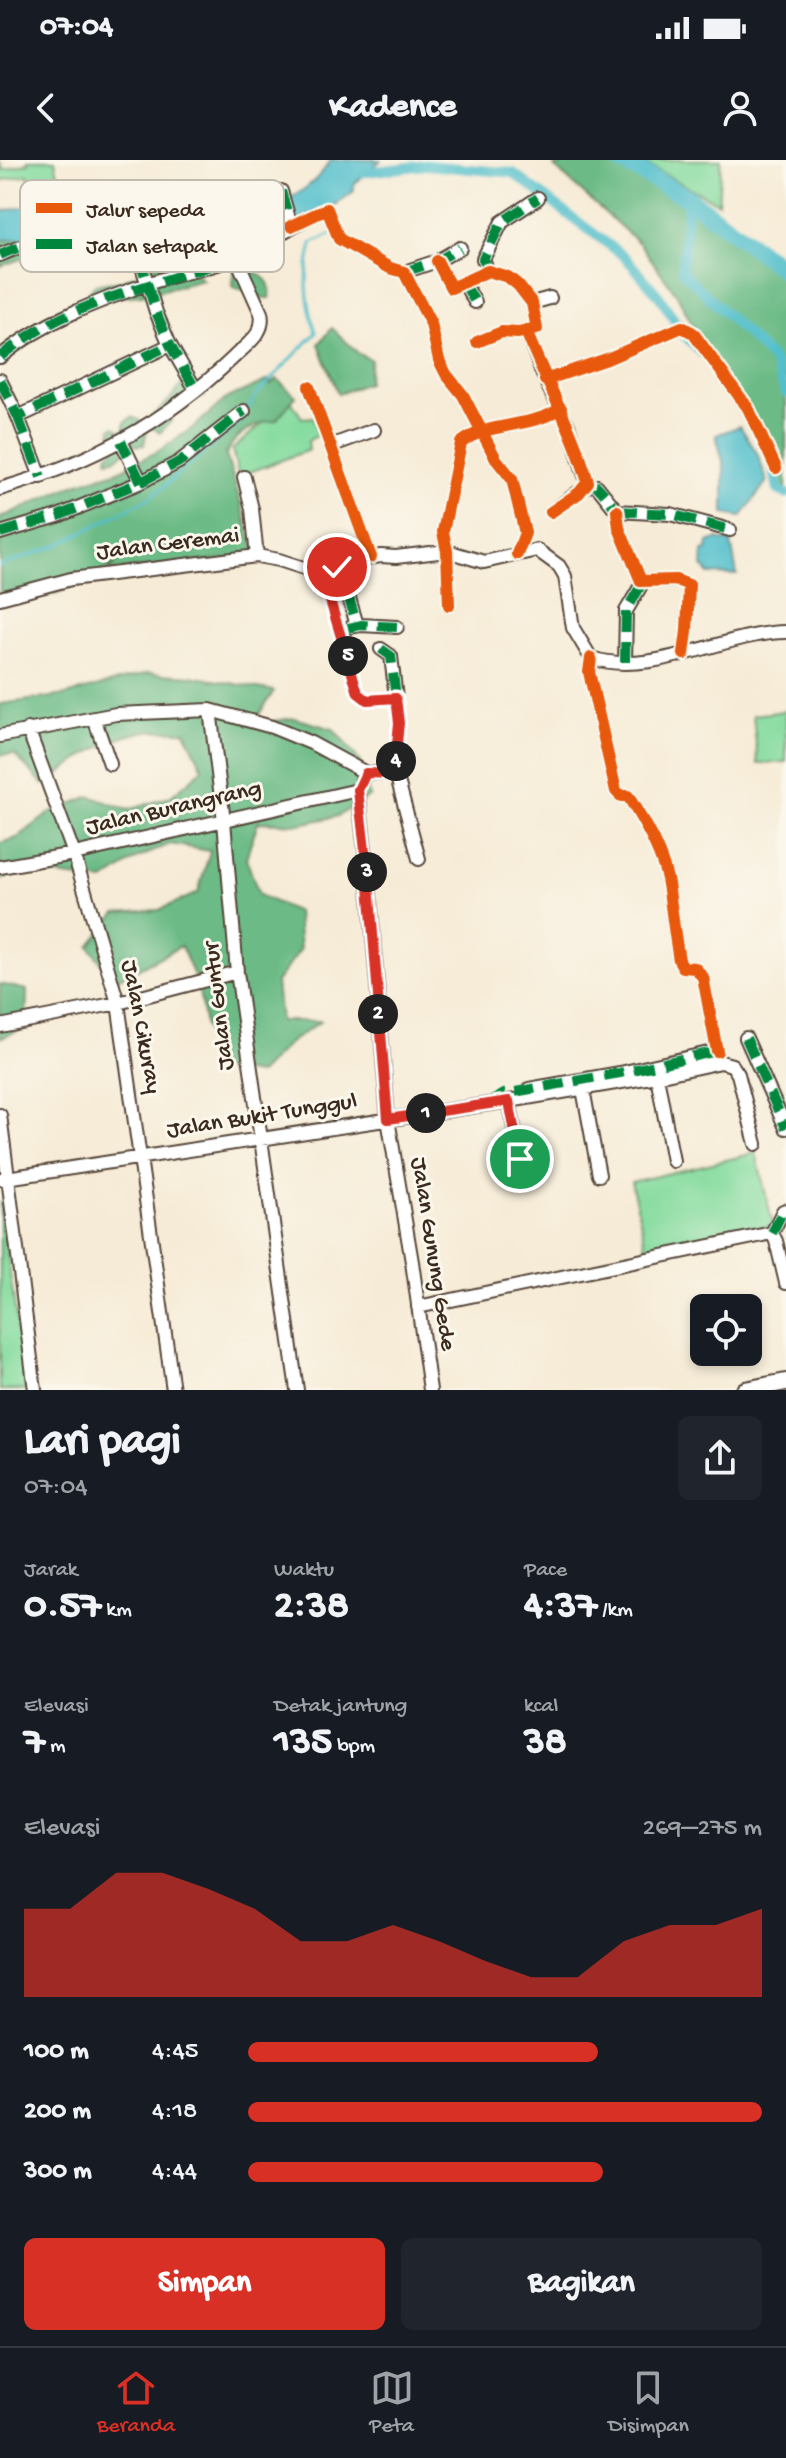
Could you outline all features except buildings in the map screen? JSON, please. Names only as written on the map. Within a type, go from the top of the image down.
[{"type":"highway","points":[[745,1390],[786,1382]]},
{"type":"street","points":[[477,342],[502,332],[537,328],[532,303],[508,277],[488,271],[483,257],[497,228],[538,198]]},
{"type":"street","points":[[284,201],[291,225]]},
{"type":"street","points":[[284,229],[327,209],[336,231],[390,268],[404,272],[437,261],[460,248]]},
{"type":"street","points":[[0,255],[20,247]]},
{"type":"street","points":[[437,261],[451,288],[488,271]]},
{"type":"street","points":[[145,272],[156,312],[170,345],[196,390]]},
{"type":"street","points":[[0,357],[39,330],[68,316],[187,272]]},
{"type":"street","points":[[0,489],[74,465],[121,441],[146,427],[219,371],[262,328],[261,313],[243,272]]},
{"type":"street","points":[[404,272],[431,324],[439,360],[446,374],[463,395],[496,459],[512,479],[525,533],[517,554]]},
{"type":"street","points":[[518,285],[532,279]]},
{"type":"street","points":[[464,283],[475,302]]},
{"type":"street","points":[[532,303],[550,298]]},
{"type":"street","points":[[545,380],[607,359],[676,330],[693,333],[748,408],[776,468]]},
{"type":"street","points":[[526,331],[545,380],[561,408],[588,485]]},
{"type":"street","points":[[18,417],[170,345]]},
{"type":"street","points":[[0,380],[41,477]]},
{"type":"street","points":[[309,387],[371,557]]},
{"type":"street","points":[[447,551],[443,532],[461,443],[470,436],[513,427],[551,415],[561,408]]},
{"type":"street","points":[[0,533],[58,516],[141,482],[179,462],[244,411]]},
{"type":"street","points":[[330,446],[374,430]]},
{"type":"street","points":[[121,441],[141,482]]},
{"type":"street","points":[[244,477],[254,521],[257,556]]},
{"type":"street","points":[[551,512],[588,485],[597,486],[617,511],[619,528],[643,582]]},
{"type":"street","points":[[617,511],[670,514],[730,530]]},
{"type":"street","points":[[396,698],[367,700],[360,695],[322,574],[371,557],[447,551],[484,562],[537,550],[559,566],[568,585],[567,603],[573,628],[591,658],[589,672],[616,791],[621,796],[628,796],[660,858],[669,890],[679,960],[683,967],[695,968],[703,977],[717,1051],[504,1094],[488,1103]]},
{"type":"street","name":"Jalan Ceremai","points":[[0,598],[71,579],[257,556],[322,574]]},
{"type":"street","points":[[337,567],[357,625]]},
{"type":"street","points":[[643,582],[676,580],[689,585],[684,654]]},
{"type":"street","points":[[625,662],[626,611],[643,582]]},
{"type":"street","points":[[341,631],[357,625],[397,627]]},
{"type":"street","points":[[591,658],[604,662],[655,660],[737,639],[786,632]]},
{"type":"street","points":[[381,649],[391,656],[399,723],[394,774],[399,781],[419,859]]},
{"type":"street","points":[[0,736],[135,712],[210,710],[272,727],[311,743],[366,773],[394,774]]},
{"type":"street","name":"Jalan Guntur","points":[[210,710],[224,821],[237,972],[297,1390]]},
{"type":"street","points":[[94,718],[110,764]]},
{"type":"street","name":"Jalan Cikuray","points":[[28,729],[74,854],[118,1003],[173,1390]]},
{"type":"street","points":[[358,790],[366,773]]},
{"type":"street","name":"Jalan Burangrang","points":[[0,867],[74,854],[358,790]]},
{"type":"street","name":"Jalan Gunung Gede","points":[[358,790],[388,1119],[430,1390]]},
{"type":"street","points":[[0,1026],[118,1003],[237,972]]},
{"type":"street","points":[[746,1038],[786,1128]]},
{"type":"street","name":"Jalan Bukit Tunggul","points":[[4,1178],[509,1101],[721,1062],[732,1065],[738,1074],[756,1144]]},
{"type":"street","points":[[657,1076],[673,1161]]},
{"type":"street","points":[[583,1089],[599,1175]]},
{"type":"street","points":[[509,1101],[520,1159]]},
{"type":"street","points":[[0,1115],[4,1178],[35,1390]]},
{"type":"street","points":[[772,1233],[786,1210]]},
{"type":"street","points":[[418,1307],[772,1233]]},
{"type":"street","points":[[772,1233],[786,1283]]},
{"type":"green space","points":[[28,160],[55,160],[59,180],[30,180],[28,175],[0,181],[0,163],[4,170],[29,163]]},
{"type":"green space","points":[[577,160],[619,160],[688,198],[786,271],[786,494],[778,490],[774,455],[694,328],[677,295],[640,244],[554,167]]},
{"type":"green space","points":[[638,160],[721,160],[718,203]]},
{"type":"green space","points":[[0,240],[20,240],[20,259],[0,266]]},
{"type":"green space","points":[[156,272],[198,272],[194,273],[203,280],[142,295],[91,299],[86,296],[98,284],[136,275],[147,282],[159,281]]},
{"type":"green space","points":[[234,272],[254,272],[269,284],[270,298],[263,298],[233,287]]},
{"type":"green space","points":[[332,328],[359,354],[371,360],[367,383],[338,394],[319,344]]},
{"type":"green space","points":[[186,378],[206,394],[204,397],[189,401],[185,407],[167,417],[171,417],[171,421],[160,433],[153,428],[147,429],[144,445],[131,446],[117,458],[108,460],[107,455],[124,441],[133,442],[137,434],[108,440],[112,436],[111,428],[114,426],[122,431],[125,422],[132,417],[143,422],[149,419]]},
{"type":"green space","points":[[277,379],[296,396],[276,420],[253,427],[239,436],[226,455],[257,556],[109,571],[119,560],[104,571],[57,593],[25,601],[13,592],[0,594],[0,518],[76,484],[116,472],[157,452],[194,427],[227,398]]},
{"type":"green space","points":[[290,399],[302,418],[313,417],[318,435],[308,441],[309,450],[239,476],[232,450]]},
{"type":"green space","points":[[148,673],[192,676],[274,691],[253,724],[294,718],[333,729],[359,760],[370,796],[338,816],[300,824],[258,822],[246,858],[259,895],[297,912],[300,950],[276,982],[280,1021],[321,1021],[288,1044],[259,1074],[220,1069],[205,1027],[198,985],[181,946],[114,981],[89,946],[116,913],[159,910],[198,893],[210,851],[170,844],[136,859],[104,881],[24,871],[0,880],[0,843],[17,838],[51,812],[90,796],[128,810],[170,797],[203,769],[185,731],[147,731],[102,746],[44,785],[14,754],[0,755],[0,704],[66,695]]},
{"type":"green space","points":[[786,711],[786,762],[758,764],[753,715]]},
{"type":"green space","points":[[0,984],[27,990],[26,1027],[0,1038]]},
{"type":"green space","points":[[756,1153],[773,1225],[648,1254],[631,1182]]},
{"type":"green space","points":[[0,1201],[26,1390],[0,1390]]},
{"type":"water","points":[[331,160],[381,160],[354,184],[354,191],[335,205],[284,226],[284,201],[307,187]]},
{"type":"water","points":[[20,208],[20,239],[0,240],[0,212]]},
{"type":"water","points":[[740,426],[757,453],[767,481],[741,517],[724,514],[724,465],[716,435]]},
{"type":"water","points":[[717,539],[731,542],[737,575],[709,574],[702,566],[703,551],[707,550],[708,542]]},
{"type":"waterway","points":[[619,160],[688,198],[786,271]]},
{"type":"waterway","points":[[358,173],[426,165],[513,173],[625,257],[659,296],[684,335],[702,353]]},
{"type":"waterway","points":[[688,198],[682,271],[773,360],[786,393]]},
{"type":"waterway","points":[[249,408],[255,396],[316,333],[307,289],[309,256],[312,244],[334,233]]},
{"type":"waterway","points":[[0,566],[58,545],[151,497],[241,421]]},
{"type":"waterway","points":[[773,464],[778,490],[786,494]]},
{"type":"marked path","points":[[488,271],[483,259],[502,222],[538,198]]},
{"type":"marked path","points":[[284,202],[291,226]]},
{"type":"marked path","points":[[284,230],[297,223]]},
{"type":"marked path","points":[[0,255],[20,248]]},
{"type":"marked path","points":[[404,272],[437,261],[460,248]]},
{"type":"marked path","points":[[144,272],[170,345],[196,390]]},
{"type":"marked path","points":[[0,357],[53,322],[82,309],[190,272]]},
{"type":"marked path","points":[[464,283],[475,302]]},
{"type":"marked path","points":[[0,380],[18,417],[170,345]]},
{"type":"marked path","points":[[141,482],[179,462],[244,411]]},
{"type":"marked path","points":[[18,417],[41,477]]},
{"type":"marked path","points":[[0,533],[58,516],[141,482],[121,441]]},
{"type":"marked path","points":[[588,485],[597,486],[618,517]]},
{"type":"marked path","points":[[617,511],[670,514],[730,530]]},
{"type":"marked path","points":[[337,567],[357,625]]},
{"type":"marked path","points":[[625,662],[626,611],[643,582]]},
{"type":"marked path","points":[[348,628],[361,625],[397,627]]},
{"type":"marked path","points":[[381,649],[391,656],[396,698]]},
{"type":"marked path","points":[[746,1038],[786,1128]]},
{"type":"marked path","points":[[488,1103],[504,1094],[620,1073],[717,1051],[716,1047]]},
{"type":"marked path","points":[[772,1233],[786,1210]]},
{"type":"cycle path","points":[[291,226],[327,209],[339,239],[390,268],[404,272],[431,324],[439,360],[446,374],[463,395],[496,459],[512,479],[525,533],[517,554]]},
{"type":"cycle path","points":[[437,261],[451,288],[488,271],[508,277],[532,303],[537,329],[502,332],[477,342]]},
{"type":"cycle path","points":[[545,380],[607,359],[682,327],[693,333],[748,408],[776,468]]},
{"type":"cycle path","points":[[526,331],[575,444],[588,482],[579,493],[551,512]]},
{"type":"cycle path","points":[[309,387],[371,557]]},
{"type":"cycle path","points":[[449,605],[447,551],[443,532],[461,443],[484,431],[537,419],[561,408]]},
{"type":"cycle path","points":[[617,511],[619,528],[641,581],[676,580],[689,585],[684,654]]},
{"type":"cycle path","points":[[322,574],[358,693],[367,700],[396,698],[399,723],[394,774]]},
{"type":"cycle path","points":[[591,658],[589,672],[616,791],[621,796],[628,796],[659,853],[667,878],[679,960],[683,967],[695,968],[703,977],[717,1051]]},
{"type":"route","points":[[337,567],[322,574],[358,693],[367,700],[396,698],[399,723],[394,774],[366,773],[358,790],[388,1119],[509,1101],[520,1159]]}]
